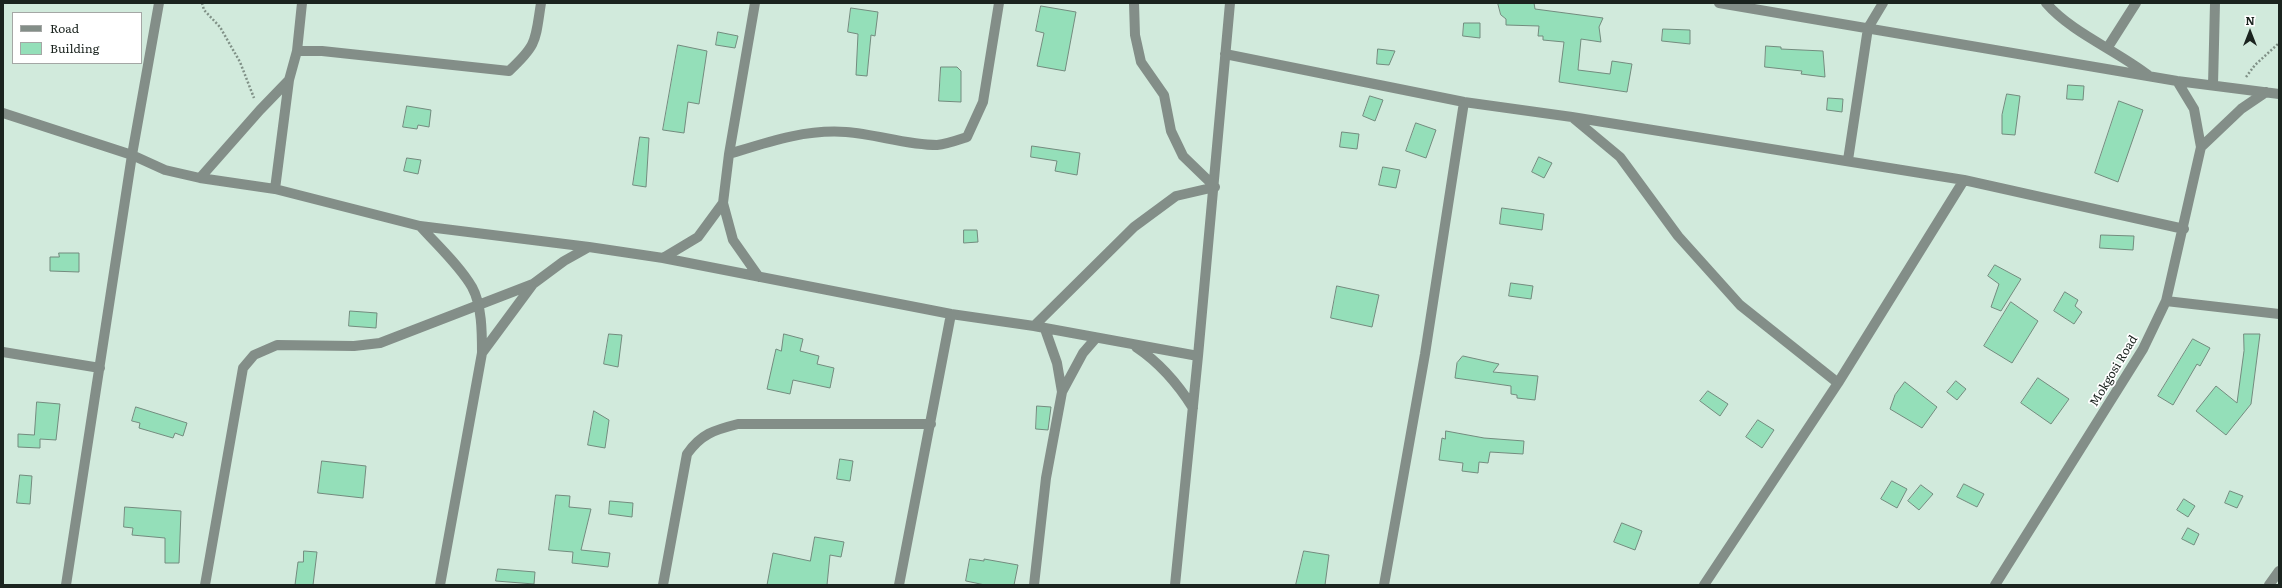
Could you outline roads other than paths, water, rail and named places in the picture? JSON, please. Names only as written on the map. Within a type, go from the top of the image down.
[{"type":"street","points":[[66,585],[132,155],[159,3]]},
{"type":"street","points":[[275,189],[289,80],[297,51],[302,3]]},
{"type":"street","points":[[297,51],[322,51],[508,70],[527,54],[536,39],[541,3]]},
{"type":"street","points":[[755,3],[729,154],[723,203],[733,240],[759,277]]},
{"type":"street","points":[[729,154],[790,135],[818,132],[846,132],[900,141],[938,145],[967,137],[983,102],[999,3]]},
{"type":"street","points":[[1134,3],[1135,35],[1141,62],[1164,96],[1171,131],[1183,156],[1215,187]]},
{"type":"street","points":[[1175,585],[1215,187],[1230,3]]},
{"type":"street","points":[[1719,3],[2149,76],[2279,94]]},
{"type":"street","points":[[1848,160],[1868,28],[1883,3]]},
{"type":"street","points":[[2046,3],[2057,15],[2108,47],[2149,76]]},
{"type":"street","points":[[2108,47],[2136,3]]},
{"type":"street","points":[[2213,85],[2215,3]]},
{"type":"street","points":[[1225,54],[1464,102],[1572,117],[1848,160],[1964,180],[2184,229]]},
{"type":"street","points":[[200,178],[260,110],[289,80]]},
{"type":"street","name":"Mokgosi Road","points":[[1995,585],[2143,349],[2166,301],[2202,147],[2194,109],[2177,80]]},
{"type":"street","points":[[2202,147],[2241,109],[2266,92]]},
{"type":"street","points":[[1384,585],[1425,354],[1464,102]]},
{"type":"street","points":[[3,114],[132,155],[165,170],[200,178],[275,189],[420,226],[590,247],[663,258],[951,314],[1034,326],[1198,356]]},
{"type":"street","points":[[1572,117],[1620,157],[1678,236],[1740,305],[1838,383]]},
{"type":"street","points":[[1704,585],[1838,383],[1964,180]]},
{"type":"street","points":[[1034,326],[1134,226],[1176,196],[1215,187]]},
{"type":"street","points":[[663,258],[698,237],[723,203]]},
{"type":"street","points":[[420,226],[472,288],[478,305],[482,335],[482,353],[440,585]]},
{"type":"street","points":[[205,585],[243,368],[254,355],[278,345],[354,346],[380,343],[533,284],[564,261],[590,247]]},
{"type":"street","points":[[482,353],[533,284]]},
{"type":"street","points":[[2166,301],[2279,314]]},
{"type":"street","points":[[899,585],[951,314]]},
{"type":"street","points":[[1045,329],[1057,363],[1062,392]]},
{"type":"street","points":[[1034,585],[1046,478],[1062,392],[1083,353],[1096,338]]},
{"type":"street","points":[[1132,344],[1149,356],[1169,375],[1193,408]]},
{"type":"street","points":[[3,352],[100,368]]},
{"type":"street","points":[[662,585],[687,454],[697,440],[721,429],[738,424],[931,424]]},
{"type":"street","points":[[2269,585],[2279,571]]}]
